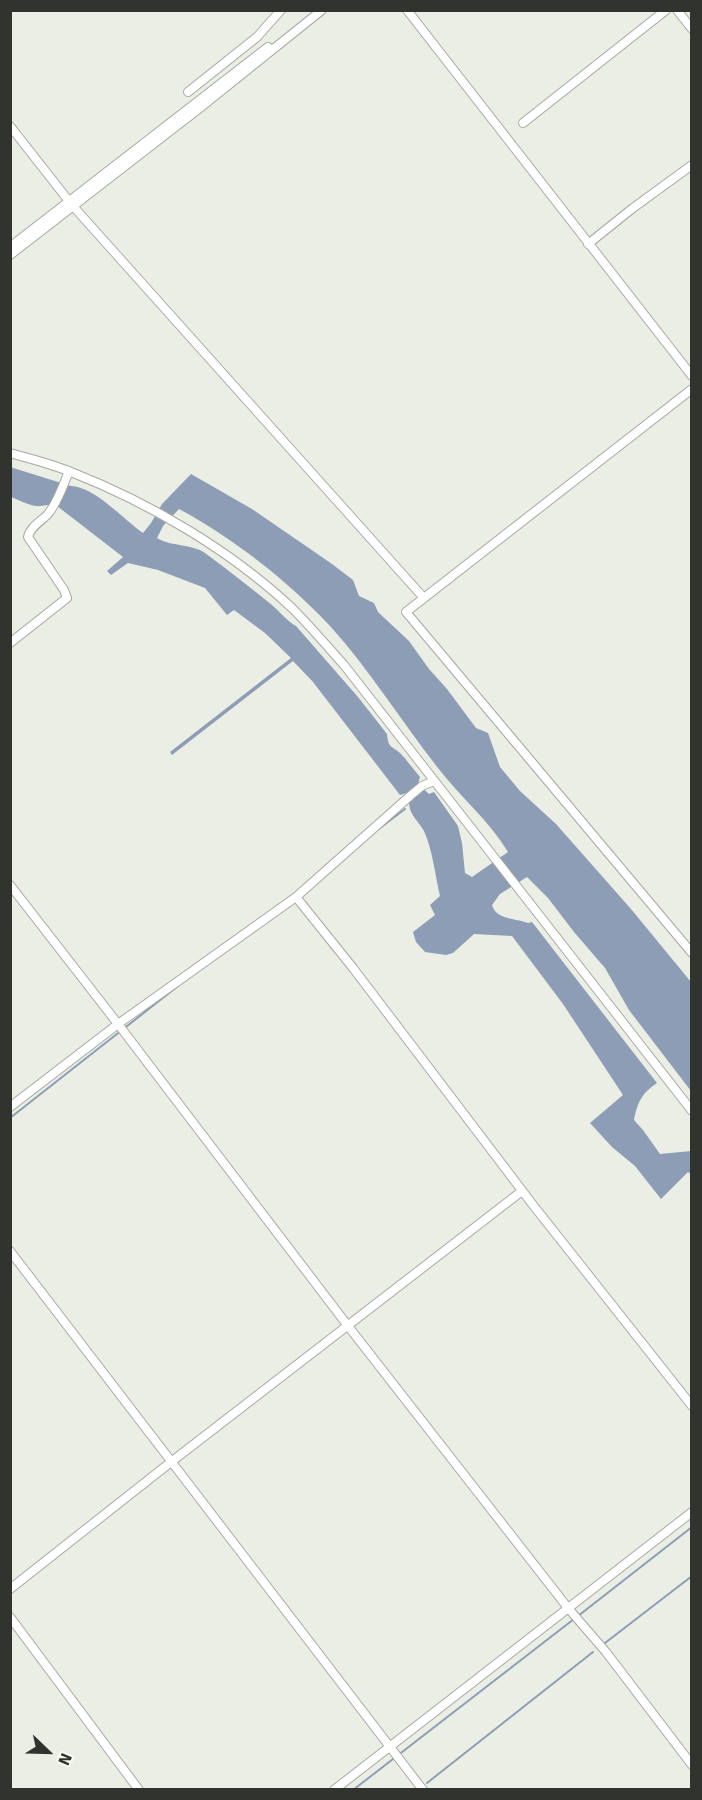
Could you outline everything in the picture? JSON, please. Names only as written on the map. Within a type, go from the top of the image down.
[{"type":"street","points":[[188,92],[257,37],[281,10]]},
{"type":"street","points":[[10,255],[70,203],[315,10]]},
{"type":"street","points":[[10,247],[201,107],[322,10]]},
{"type":"street","points":[[406,10],[692,376]]},
{"type":"street","points":[[523,123],[666,10]]},
{"type":"street","points":[[677,10],[692,29]]},
{"type":"street","points":[[10,126],[70,203],[423,597]]},
{"type":"street","points":[[588,244],[633,207],[692,165]]},
{"type":"street","points":[[692,389],[406,612],[692,953]]},
{"type":"street","points":[[10,453],[69,471],[125,495],[226,555],[292,608],[344,665],[692,1111]]},
{"type":"street","points":[[10,643],[67,598],[28,537],[28,533],[50,513],[69,471]]},
{"type":"street","points":[[10,1107],[296,897],[410,796],[422,786],[434,781]]},
{"type":"street","points":[[10,885],[348,1326],[568,1608],[606,1652],[692,1765]]},
{"type":"street","points":[[296,897],[522,1191],[692,1406]]},
{"type":"street","points":[[10,1589],[522,1191]]},
{"type":"street","points":[[10,1251],[423,1790]]},
{"type":"street","points":[[334,1790],[692,1512]]},
{"type":"street","points":[[10,1617],[139,1790]]},
{"type":"water","points":[[10,467],[90,492],[143,533],[162,504],[191,474],[252,509],[353,580],[359,596],[374,603],[378,612],[409,641],[476,728],[488,733],[500,767],[520,791],[556,824],[631,909],[691,982],[691,1091],[629,1010],[605,968],[548,898],[527,877],[500,894],[492,905],[494,910],[502,916],[532,922],[657,1083],[641,1099],[634,1120],[660,1154],[691,1151],[691,1174],[688,1172],[661,1199],[635,1166],[612,1147],[590,1123],[623,1095],[563,1004],[512,936],[474,934],[453,953],[446,955],[425,952],[416,942],[413,932],[435,915],[430,905],[440,896],[430,847],[424,831],[411,812],[410,798],[407,793],[400,795],[313,682],[293,661],[172,755],[170,752],[291,658],[265,633],[234,610],[227,615],[205,588],[158,570],[128,563],[111,575],[107,571],[123,557],[57,506],[33,505],[11,497]],"holes":[[[179,509],[239,547],[278,577],[330,626],[438,768],[492,829],[508,852],[472,877],[465,873],[458,826],[434,792],[429,794],[418,784],[420,777],[403,756],[389,744],[387,734],[296,626],[264,598],[205,553],[157,538],[163,526]]]},
{"type":"waterway","points":[[376,831],[405,809]]},
{"type":"waterway","points":[[10,1118],[178,986]]},
{"type":"waterway","points":[[578,1616],[692,1527]]},
{"type":"waterway","points":[[605,1643],[692,1576]]},
{"type":"waterway","points":[[353,1790],[574,1619]]},
{"type":"waterway","points":[[427,1783],[593,1652]]}]
